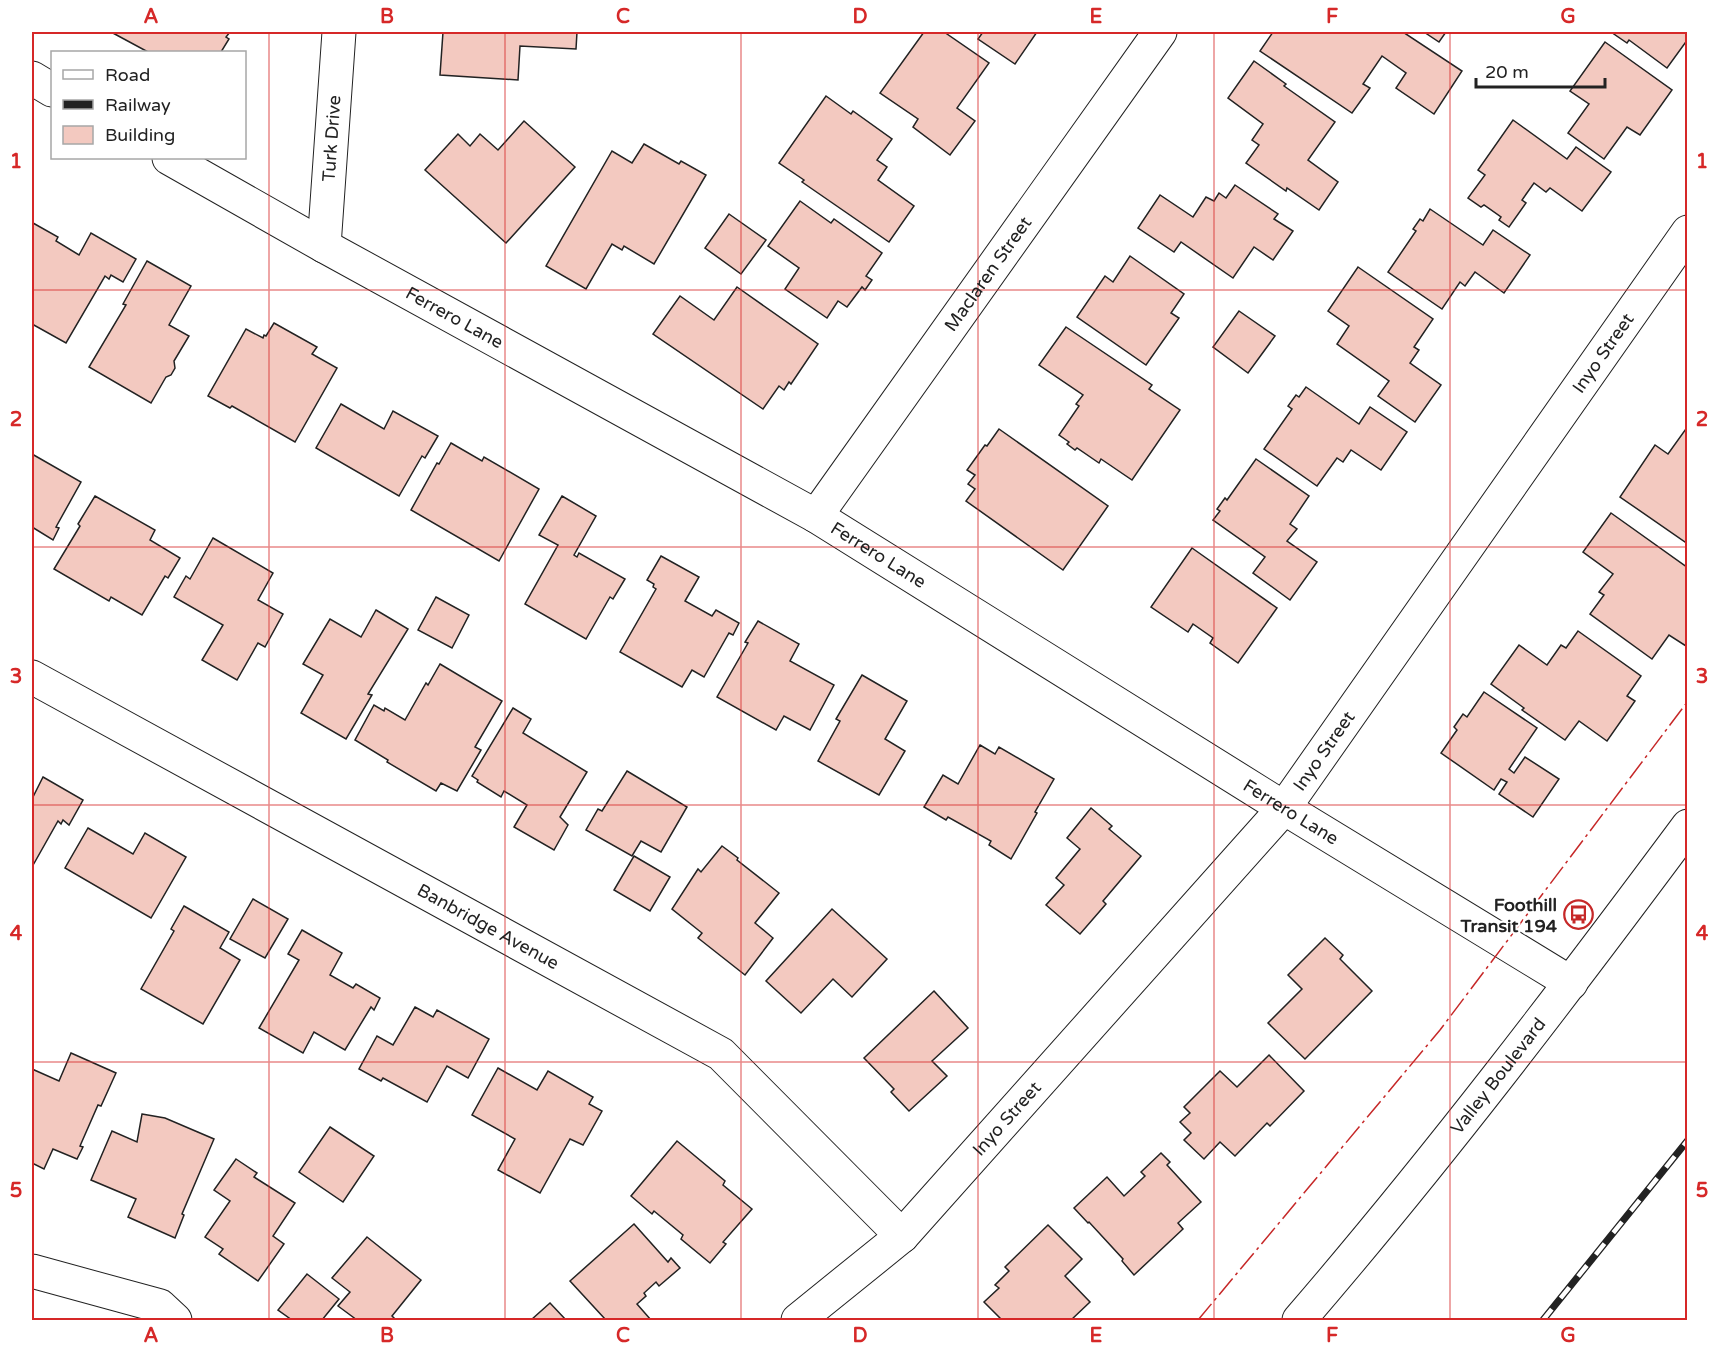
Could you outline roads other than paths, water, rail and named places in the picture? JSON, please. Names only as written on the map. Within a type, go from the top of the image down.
[{"type":"street","name":"Turk Drive","points":[[324,246],[339,32]]},
{"type":"street","name":"Maclaren Street","points":[[816,516],[1160,32]]},
{"type":"street","points":[[32,78],[51,89]]},
{"type":"street","name":"Ferrero Lane","points":[[171,159],[324,246],[816,516],[1284,808],[1571,983]]},
{"type":"street","name":"Inyo Street","points":[[798,1320],[902,1236],[1284,808],[1688,232]]},
{"type":"street","name":"Banbridge Avenue","points":[[32,678],[721,1054],[902,1236]]},
{"type":"street","name":"Valley Boulevard","points":[[1299,1320],[1362,1248],[1571,983],[1688,826]]},
{"type":"street","points":[[32,1271],[159,1306],[175,1320]]},
{"type":"railway","points":[[1543,1320],[1688,1140]]},
{"type":"place","name":"Foothill Transit 194","points":[[1578,915]]}]
